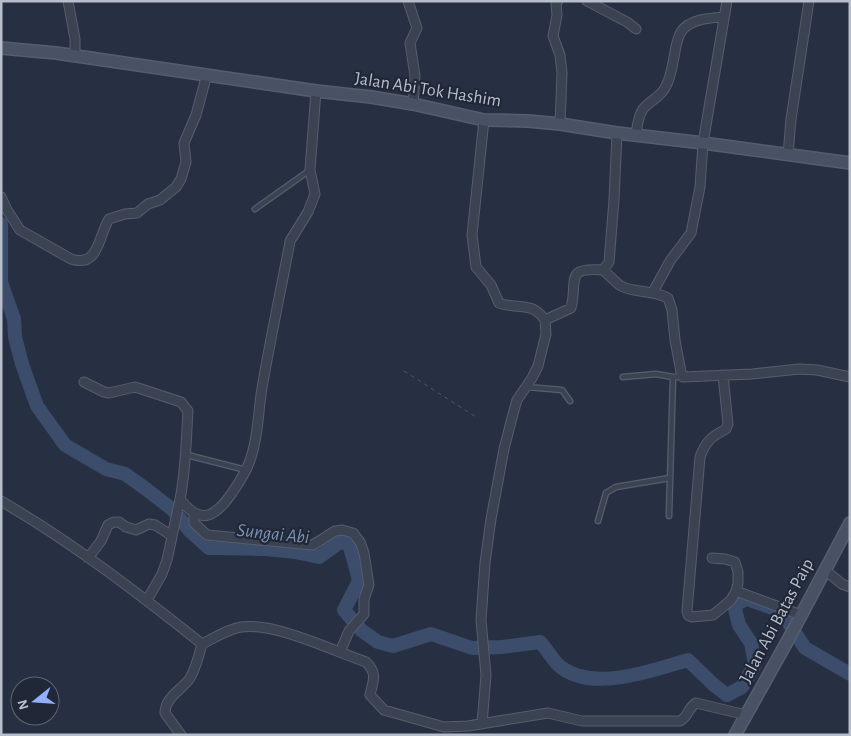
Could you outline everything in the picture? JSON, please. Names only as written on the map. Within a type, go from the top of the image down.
[{"type":"main road","name":"Jalan Abi Tok Hashim","points":[[1,48],[75,56],[413,104],[484,120],[560,124],[617,133],[703,142],[850,164]]},
{"type":"main road","name":"Jalan Abi Batas Paip","points":[[734,735],[792,633],[850,523]]},
{"type":"street","points":[[68,1],[75,39],[75,56]]},
{"type":"street","points":[[408,1],[418,28],[410,44],[415,76],[413,104]]},
{"type":"street","points":[[558,1],[556,3],[558,15],[553,36],[560,55],[562,73],[560,124]]},
{"type":"street","points":[[587,1],[593,6],[627,22],[636,29]]},
{"type":"street","points":[[653,292],[670,261],[691,233],[700,187],[703,142],[727,1]]},
{"type":"street","points":[[788,155],[791,118],[808,1]]},
{"type":"street","points":[[636,135],[642,110],[657,98],[665,88],[674,62],[681,32],[689,24],[706,18],[724,17]]},
{"type":"street","points":[[1,197],[20,230],[38,242],[71,259],[80,262],[87,260],[96,251],[109,219],[137,212],[148,204],[160,200],[176,187],[183,174],[186,162],[184,143],[196,115],[207,74]]},
{"type":"street","points":[[180,499],[194,514],[213,514],[239,483],[246,470],[254,441],[289,246],[314,200],[314,188],[310,170],[316,91]]},
{"type":"street","points":[[482,724],[486,671],[482,633],[484,582],[491,519],[510,423],[517,400],[538,366],[546,334],[545,320],[541,314],[534,310],[499,303],[491,285],[476,267],[472,235],[484,120]]},
{"type":"street","points":[[603,270],[609,262],[611,254],[617,133]]},
{"type":"street","points":[[545,320],[570,308],[574,278],[577,272],[585,269],[603,270],[622,286],[653,292],[668,298],[679,367],[683,376],[752,374],[799,369],[817,370],[850,377]]},
{"type":"street","points":[[712,558],[735,562],[738,572],[736,591],[731,600],[713,615],[692,617],[688,615],[687,611],[700,457],[707,442],[713,435],[726,429],[728,424],[723,375]]},
{"type":"street","points":[[84,382],[109,393],[135,387],[181,402],[188,411],[187,455],[184,480],[174,527],[162,574],[147,600]]},
{"type":"street","points":[[1,501],[126,583],[202,644]]},
{"type":"street","points":[[194,514],[194,523],[207,535],[313,545],[335,531],[342,530],[353,533],[360,542],[369,585],[364,596],[364,614],[349,631],[340,652]]},
{"type":"street","points":[[88,558],[101,540],[108,525],[114,522],[119,522],[126,527],[136,530],[149,524],[155,525],[172,536]]},
{"type":"street","points":[[825,570],[850,588]]},
{"type":"street","points":[[736,591],[800,618]]},
{"type":"street","points":[[182,735],[169,720],[165,712],[166,702],[185,685],[190,677],[202,644],[242,627],[267,628],[366,662],[372,669],[374,682],[370,695],[384,710],[444,727],[482,724],[548,712],[582,721],[680,721],[684,719],[691,706],[696,703],[746,715]]},
{"type":"lane","points":[[254,209],[310,170]]},
{"type":"lane","points":[[623,377],[656,374],[673,377],[683,376]]},
{"type":"lane","points":[[669,516],[673,377]]},
{"type":"lane","points":[[526,386],[562,390],[570,401]]},
{"type":"lane","points":[[187,455],[246,470]]},
{"type":"lane","points":[[598,521],[606,493],[616,487],[670,478]]},
{"type":"path","points":[[404,371],[476,417]]},
{"type":"waterway","name":"Sungai Abi","points":[[1,224],[1,282],[14,319],[15,337],[22,364],[37,406],[65,445],[106,469],[125,474],[146,489],[173,510],[190,531],[209,548],[278,550],[319,557],[340,542],[349,544],[359,581],[344,610],[361,630],[378,642],[393,646],[431,634],[472,648],[502,647],[540,642],[562,668],[575,675],[607,679],[624,677],[688,660],[727,695],[742,687],[755,664],[751,643],[739,625],[734,605],[747,599],[781,611],[805,648],[850,674]]}]
